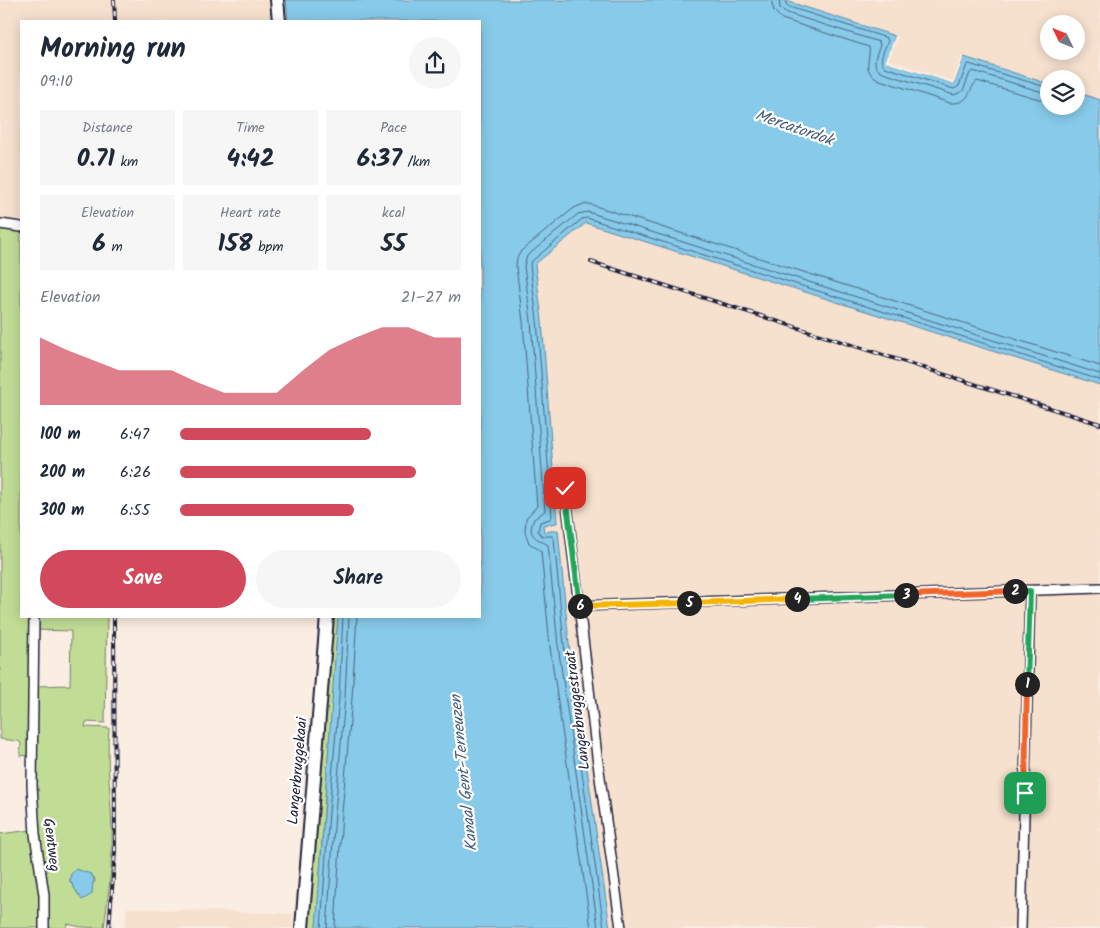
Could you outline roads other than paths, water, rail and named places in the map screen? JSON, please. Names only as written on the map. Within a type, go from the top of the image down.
[{"type":"main road","points":[[277,0],[279,20]]},
{"type":"main road","name":"Langerbruggekaai","points":[[302,928],[327,618]]},
{"type":"street","points":[[0,224],[20,227]]},
{"type":"street","name":"Langerbruggestraat","points":[[565,488],[597,756],[621,928]]},
{"type":"street","points":[[579,606],[1100,588]]},
{"type":"street","points":[[1021,928],[1030,591]]},
{"type":"street","name":"Gentweg","points":[[34,618],[33,816],[44,895],[44,928]]},
{"type":"water","points":[[286,0],[783,0],[895,36],[886,62],[954,84],[964,57],[1040,81],[1040,115],[1085,115],[1085,95],[1100,100],[1100,385],[586,223],[535,264],[542,320],[557,523],[543,525],[544,532],[558,530],[569,644],[610,928],[316,928],[338,618],[481,618],[481,20],[288,20]]},
{"type":"water","points":[[76,869],[91,874],[95,882],[93,882],[92,894],[82,900],[70,881],[71,874]]},
{"type":"railway","points":[[114,0],[115,20]]},
{"type":"railway","points":[[591,262],[1100,424]]},
{"type":"railway","points":[[109,928],[115,851],[114,618]]},
{"type":"water label","name":"Mercatordok","points":[[794,128]]},
{"type":"water label","name":"Kanaal Gent-Terneuzen","points":[[464,773]]}]
